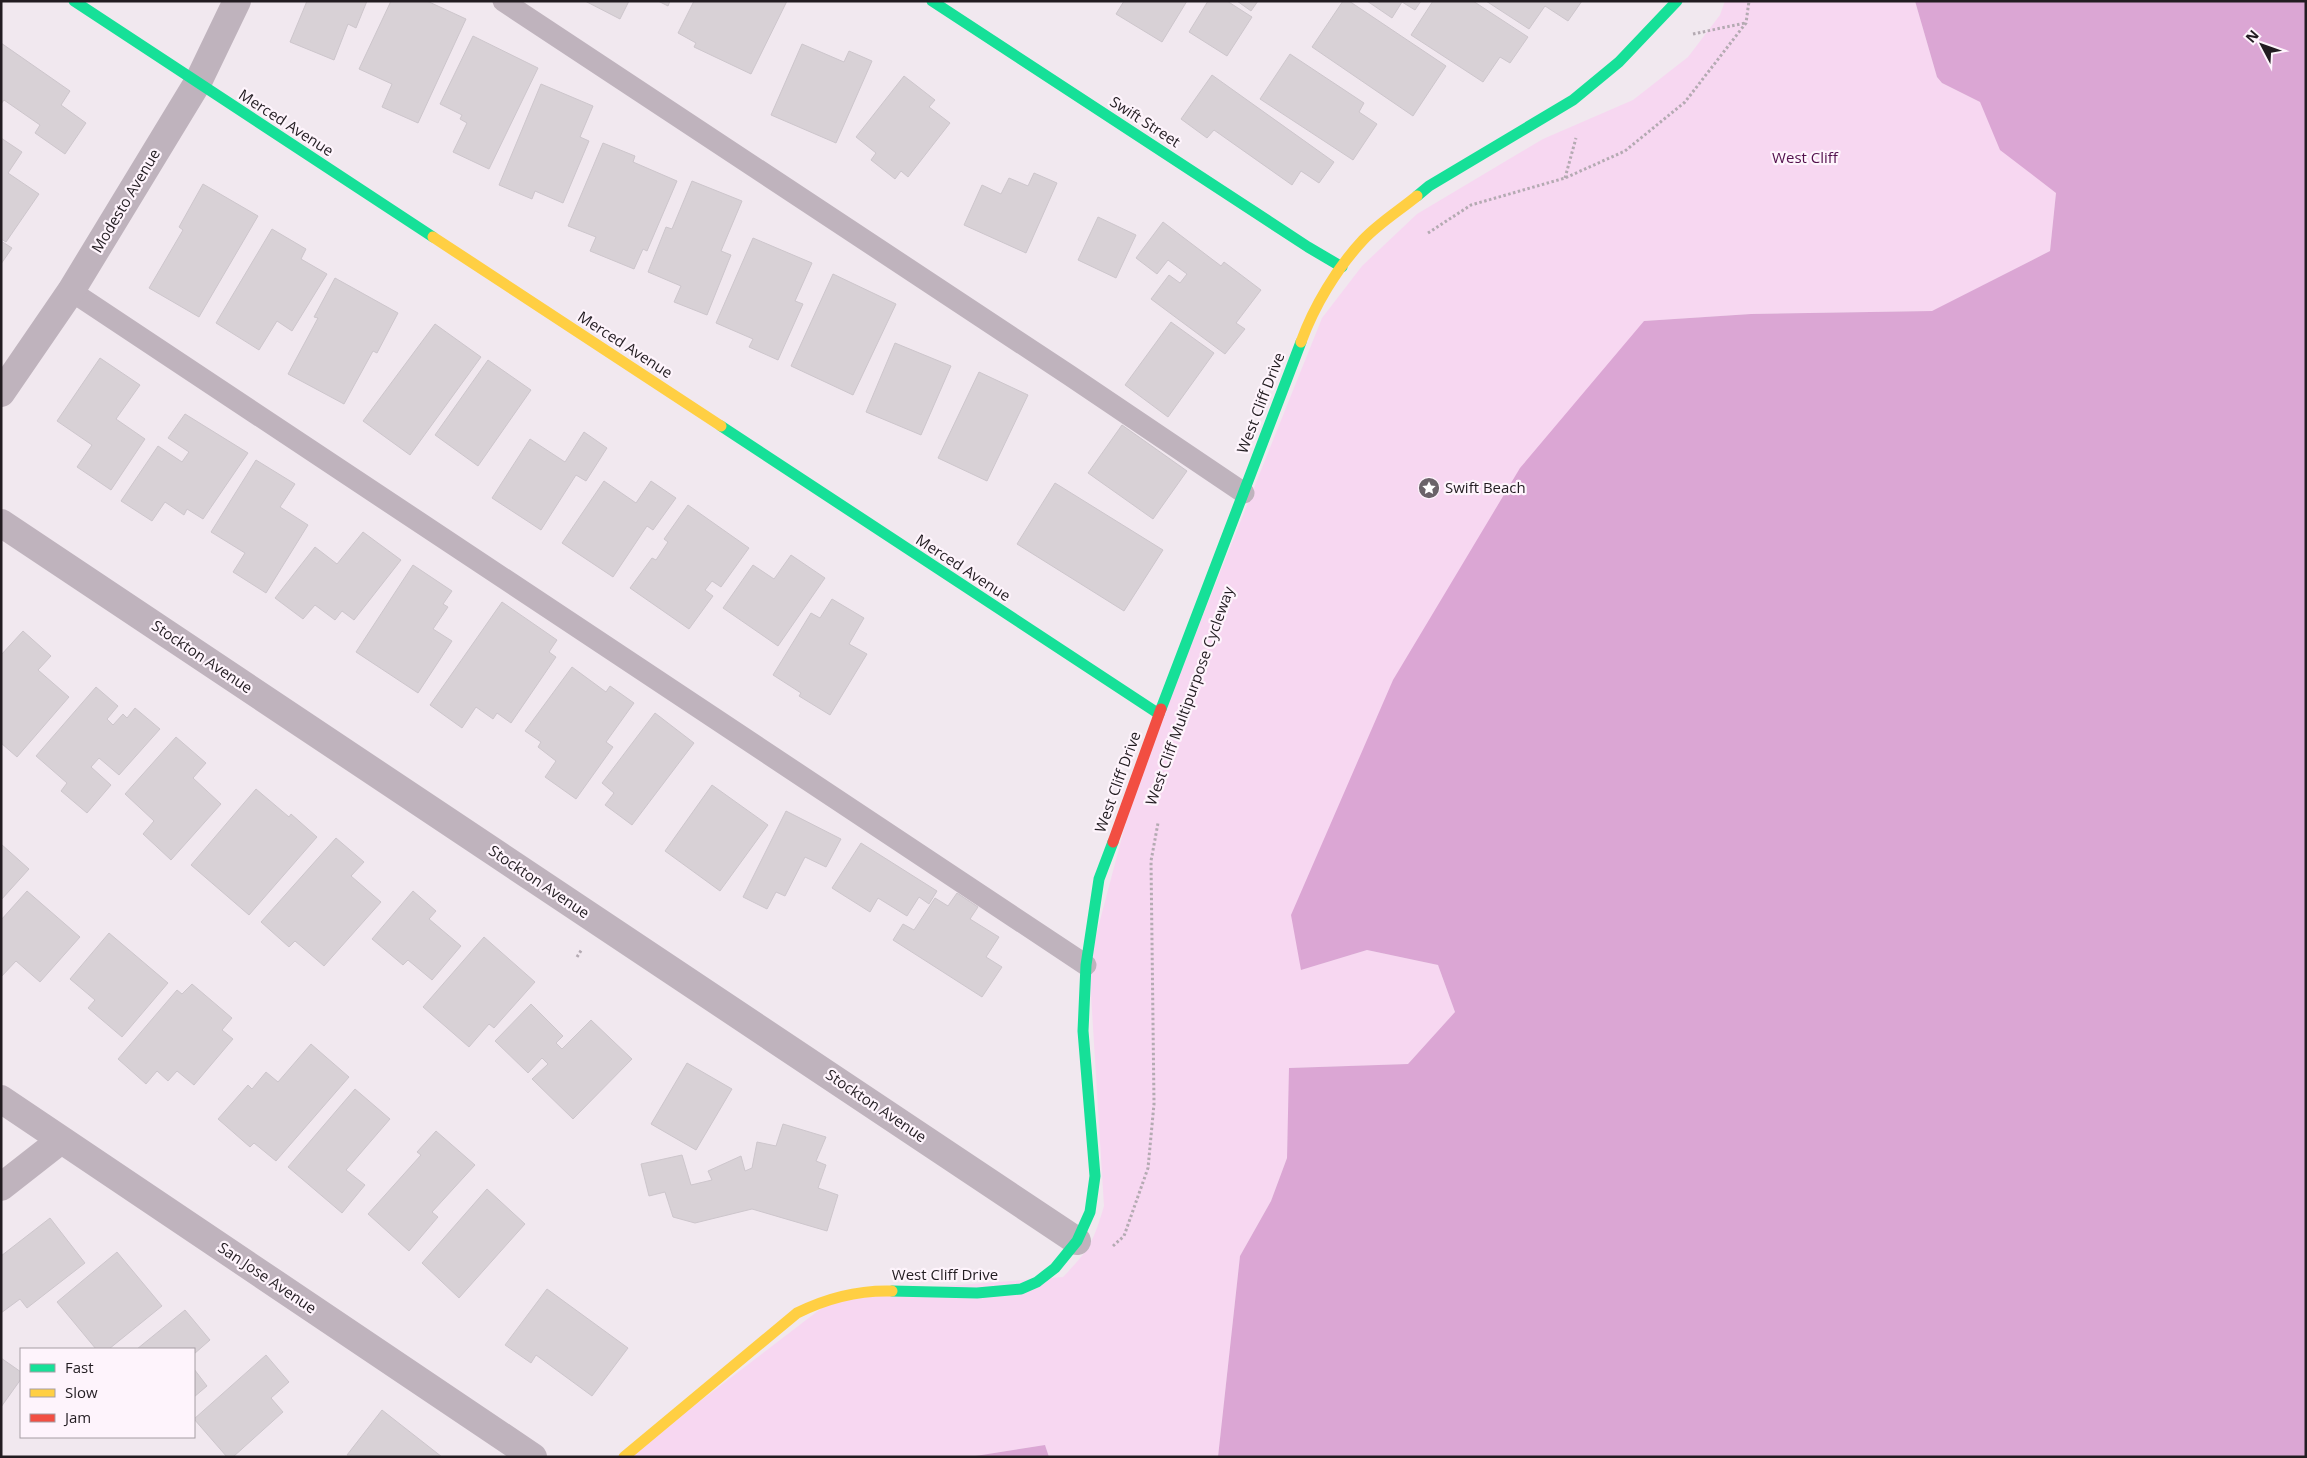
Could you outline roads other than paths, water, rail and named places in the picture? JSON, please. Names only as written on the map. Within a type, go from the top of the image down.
[{"type":"street","name":"Merced Avenue","points":[[74,1],[1159,714]]},
{"type":"street","name":"Modesto Avenue","points":[[1,393],[71,291],[198,82],[237,1]]},
{"type":"street","name":"Swift Street","points":[[932,1],[1308,247],[1342,267]]},
{"type":"street","name":"West Cliff Drive","points":[[624,1457],[798,1313],[823,1300],[871,1290],[977,1293],[1021,1289],[1036,1282],[1055,1268],[1077,1241],[1090,1212],[1096,1176],[1083,1030],[1086,965],[1099,879],[1159,714],[1308,322],[1342,267],[1364,239],[1429,186],[1573,100],[1619,62],[1676,1]]},
{"type":"street","name":"Stockton Avenue","points":[[1,523],[1077,1241]]},
{"type":"street","name":"San Jose Avenue","points":[[1,1099],[533,1457]]},
{"type":"street","points":[[1,1186],[61,1140]]},
{"type":"lane","points":[[503,1],[1069,375],[1244,493]]},
{"type":"lane","points":[[71,291],[643,673],[1086,965]]},
{"type":"place","name":"Swift Beach","points":[[1429,488]]},
{"type":"park label","name":"West Cliff","points":[[1805,158]]}]
